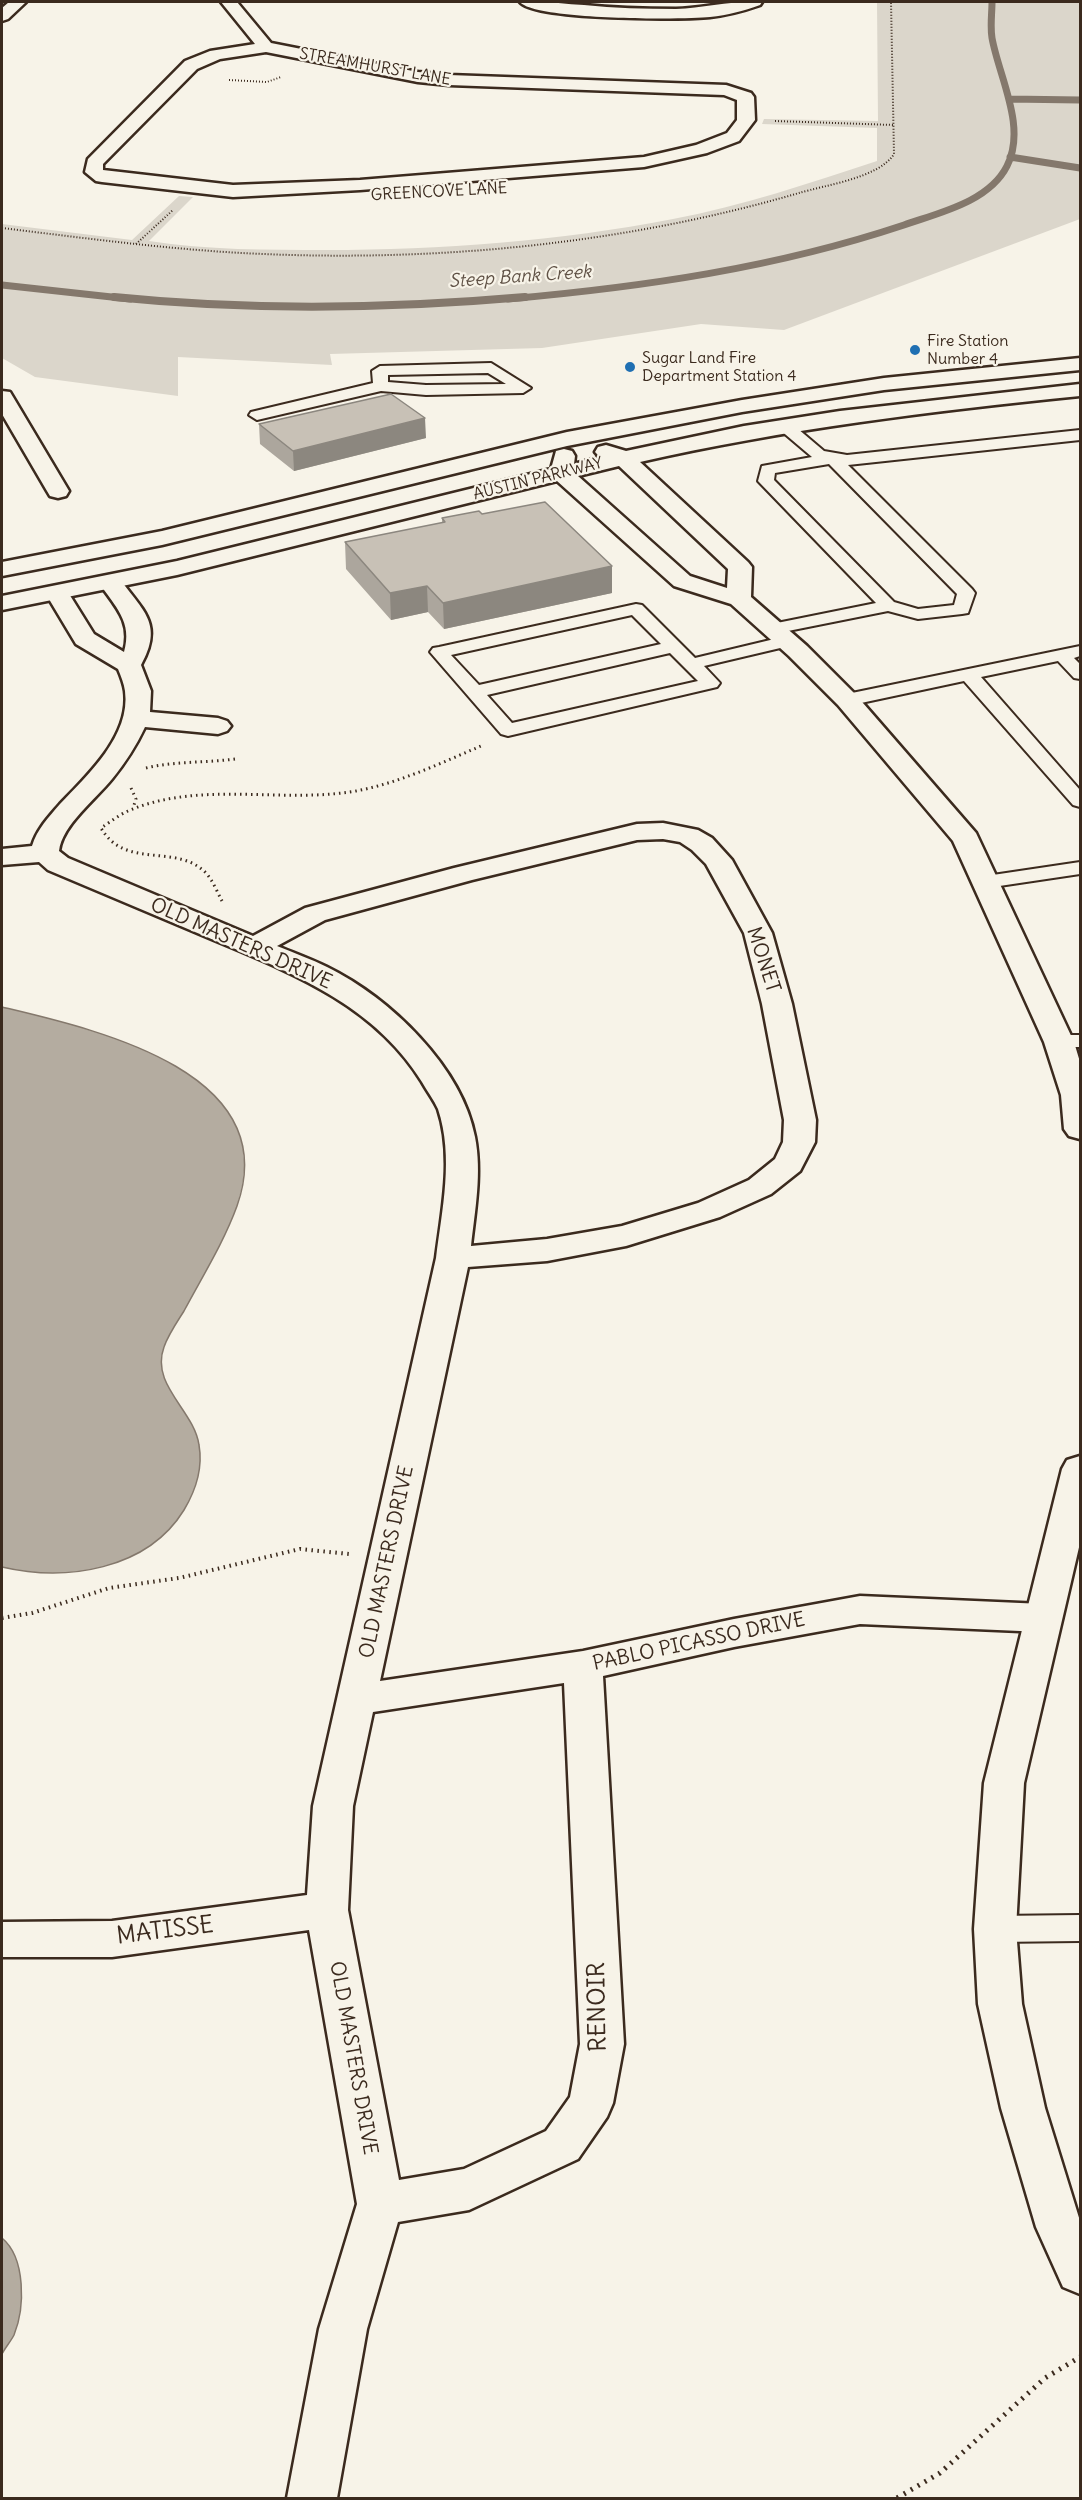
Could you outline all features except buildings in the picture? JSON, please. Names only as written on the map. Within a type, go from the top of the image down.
[{"type":"street","points":[[2,16],[18,2]]},
{"type":"street","points":[[229,2],[267,47]]},
{"type":"street","points":[[528,2],[572,10],[702,14],[741,8],[754,2]]},
{"type":"street","name":"STREAMHURST LANE","points":[[267,47],[418,77],[520,84],[726,90],[745,97],[746,120]]},
{"type":"street","name":"GREENCOVE LANE","points":[[267,47],[216,55],[191,65],[94,163],[94,172],[102,177],[330,197],[443,194],[509,189],[600,175],[701,149],[733,136],[746,120]]},
{"type":"street","name":"AUSTIN PARKWAY","points":[[2,569],[162,538],[567,439],[742,405],[884,384],[1080,364]]},
{"type":"street","name":"AUSTIN PARKWAY","points":[[2,603],[58,594],[229,557],[623,458],[785,426],[891,411],[1080,390]]},
{"type":"street","points":[[2,397],[58,491]]},
{"type":"street","points":[[739,599],[740,567],[623,458],[567,439],[561,473],[682,580],[739,599],[780,635],[847,700],[966,839],[986,882],[1070,1041],[1080,1129]]},
{"type":"street","points":[[111,583],[141,627],[139,650],[129,665]]},
{"type":"street","points":[[2,857],[45,853],[49,832],[96,781],[122,748],[135,718],[138,693],[129,665],[85,639],[58,594]]},
{"type":"street","points":[[135,718],[218,726]]},
{"type":"street","name":"MONET","points":[[254,947],[315,914],[464,874],[636,832],[663,831],[688,836],[702,844],[718,860],[758,933],[777,1004],[800,1120],[799,1142],[789,1164],[760,1187],[709,1210],[626,1236],[547,1250],[453,1258]]},
{"type":"street","name":"OLD MASTERS DRIVE","points":[[45,853],[58,864],[318,974],[368,1006],[408,1042],[429,1069],[453,1108],[460,1138],[462,1180],[453,1258],[333,1806],[327,1910],[380,2204],[343,2329],[312,2499]]},
{"type":"street","points":[[1080,1469],[1004,1783],[995,1929],[1000,2004],[1023,2108],[1059,2227],[1080,2272]]},
{"type":"street","name":"PABLO PICASSO DRIVE","points":[[358,1699],[583,1666],[734,1633],[860,1610],[1043,1618]]},
{"type":"street","name":"RENOIR","points":[[380,2204],[469,2189],[562,2145],[591,2103],[602,2044],[583,1666]]},
{"type":"street","name":"MATISSE","points":[[2,1940],[112,1939],[327,1910]]},
{"type":"lane","points":[[257,415],[381,386],[426,390],[523,388],[491,368],[380,371],[381,386]]},
{"type":"lane","points":[[785,426],[819,455],[847,460],[1080,435]]},
{"type":"lane","points":[[691,663],[780,635],[888,606],[918,614],[962,609],[966,593],[833,459]]},
{"type":"lane","points":[[833,459],[768,469],[766,482],[888,606]]},
{"type":"lane","points":[[636,609],[674,647],[711,684],[508,730],[439,652],[636,609]]},
{"type":"lane","points":[[474,692],[674,647]]},
{"type":"lane","points":[[847,700],[1080,651]]},
{"type":"lane","points":[[1062,655],[1080,674]]},
{"type":"lane","points":[[968,674],[1080,801]]},
{"type":"lane","points":[[986,882],[1080,868]]},
{"type":"lane","points":[[995,1929],[1080,1928]]},
{"type":"path","points":[[2,228],[228,252],[388,254],[481,249],[565,241],[640,230],[752,207],[880,168],[889,162],[894,154],[891,2]]},
{"type":"path","points":[[746,120],[894,125]]},
{"type":"path","points":[[136,244],[197,187]]},
{"type":"path","points":[[254,947],[245,918],[228,913],[205,872],[187,862],[114,847],[104,837],[100,828],[114,816],[156,802],[197,797],[323,795],[355,791],[398,778],[481,746]]},
{"type":"path","points":[[142,770],[162,764],[208,763],[235,759]]},
{"type":"path","points":[[130,780],[136,799],[133,808]]},
{"type":"path","points":[[2,1618],[32,1613],[110,1588],[231,1567],[300,1549],[387,1561]]},
{"type":"path","points":[[897,2499],[940,2473],[1045,2378],[1080,2357]]},
{"type":"shaded area","points":[[877,2],[1080,2],[1080,219],[784,330],[701,324],[542,348],[330,354],[332,365],[178,357],[178,396],[35,377],[2,358],[2,224],[132,240],[179,196],[193,197],[149,241],[260,250],[369,250],[500,243],[630,227],[699,214],[801,186],[877,161],[877,128],[762,124],[764,119],[878,121]]},
{"type":"shaded area","points":[[2,1007],[84,1028],[129,1044],[172,1064],[208,1090],[233,1121],[244,1160],[237,1206],[232,1219],[168,1338],[161,1361],[168,1385],[189,1420],[199,1445],[198,1479],[192,1495],[184,1510],[168,1530],[149,1546],[103,1567],[78,1571],[52,1573],[2,1567]]},
{"type":"shaded area","points":[[2,2238],[16,2258],[21,2298],[18,2324],[2,2354]]},
{"type":"waterway","name":"Steep Bank Creek","points":[[992,2],[992,38],[1009,99]]},
{"type":"waterway","name":"Steep Bank Creek","points":[[1009,99],[1080,100]]},
{"type":"waterway","name":"Steep Bank Creek","points":[[1009,99],[1014,135],[1010,157]]},
{"type":"waterway","name":"Steep Bank Creek","points":[[508,299],[659,282],[708,274],[807,253],[855,240],[947,211],[975,197],[999,178],[1010,157]]},
{"type":"waterway","name":"Steep Bank Creek","points":[[1010,157],[1080,168]]},
{"type":"waterway","name":"Steep Bank Creek","points":[[2,285],[130,299]]},
{"type":"waterway","name":"Steep Bank Creek","points":[[114,297],[217,305],[320,307],[422,304],[525,297]]},
{"type":"place","name":"Fire Station Number 4","points":[[915,350]]},
{"type":"place","name":"Sugar Land Fire Department Station 4","points":[[630,367]]}]
